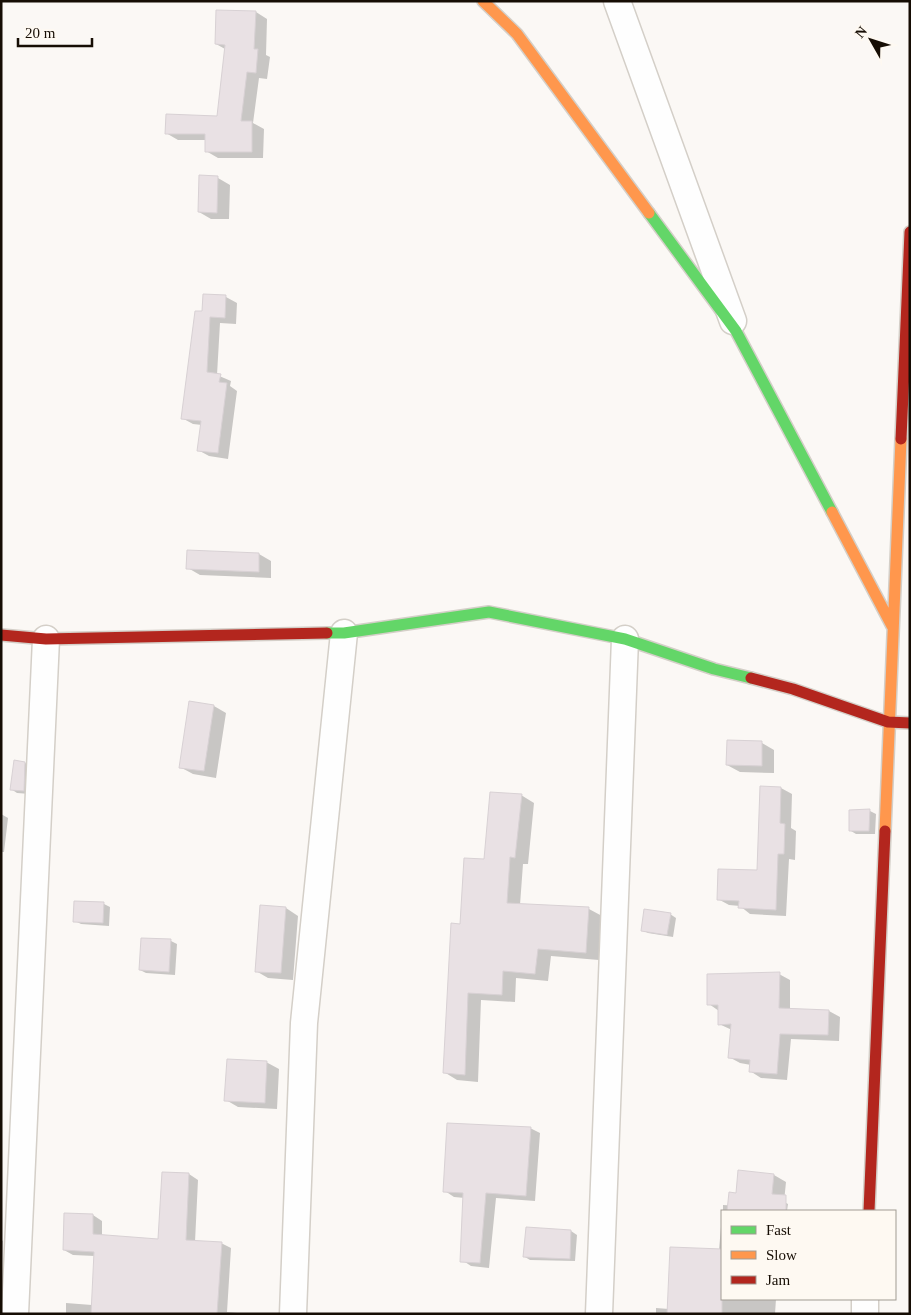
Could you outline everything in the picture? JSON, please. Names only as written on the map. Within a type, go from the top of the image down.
[{"type":"street","points":[[483,1],[517,34],[736,331]]},
{"type":"street","points":[[617,1],[736,331],[893,627]]},
{"type":"street","points":[[869,1210],[910,232]]},
{"type":"street","points":[[1,635],[46,639],[344,633],[489,612],[625,640],[714,669],[793,689],[888,722],[910,723]]},
{"type":"street","points":[[293,1314],[304,1023],[344,633]]},
{"type":"street","points":[[15,1314],[46,639]]},
{"type":"street","points":[[599,1314],[625,640]]},
{"type":"street","points":[[865,1300],[865,1314]]},
{"type":"building","points":[[216,10],[256,11],[254,49],[258,49],[256,73],[247,72],[241,121],[252,121],[252,152],[205,152],[205,134],[165,134],[166,114],[217,116],[225,45],[215,44]]},
{"type":"building","points":[[199,175],[218,176],[217,213],[198,212]]},
{"type":"building","points":[[203,294],[226,295],[225,318],[210,317],[207,372],[221,374],[219,382],[227,383],[218,453],[197,451],[201,421],[181,419],[195,311],[202,311]]},
{"type":"building","points":[[187,550],[259,553],[259,572],[186,569]]},
{"type":"building","points":[[189,701],[214,705],[204,771],[179,768]]},
{"type":"building","points":[[727,740],[762,741],[762,766],[726,765]]},
{"type":"building","points":[[14,760],[25,762],[24,791],[10,790]]},
{"type":"building","points":[[760,786],[781,787],[780,823],[785,824],[784,854],[778,854],[776,910],[738,908],[739,901],[717,900],[718,869],[757,870]]},
{"type":"building","points":[[490,792],[522,794],[515,858],[510,857],[507,903],[589,907],[586,953],[538,949],[535,974],[503,971],[502,995],[468,993],[465,1075],[443,1073],[451,923],[460,924],[464,858],[484,859]]},
{"type":"building","points":[[870,809],[869,831],[849,831],[849,810]]},
{"type":"building","points":[[74,901],[104,902],[103,923],[73,922]]},
{"type":"building","points":[[260,905],[286,907],[281,973],[255,972]]},
{"type":"building","points":[[644,909],[671,913],[667,935],[641,931]]},
{"type":"building","points":[[141,938],[171,939],[169,972],[139,970]]},
{"type":"building","points":[[780,972],[779,1008],[829,1010],[828,1035],[780,1034],[777,1074],[749,1072],[750,1060],[728,1058],[731,1024],[718,1025],[718,1005],[707,1005],[707,974]]},
{"type":"building","points":[[227,1059],[267,1061],[265,1103],[224,1101]]},
{"type":"building","points":[[447,1123],[531,1127],[526,1196],[486,1193],[480,1263],[460,1262],[463,1193],[443,1192]]},
{"type":"building","points":[[738,1170],[774,1174],[772,1194],[786,1195],[786,1210],[727,1210],[729,1192],[736,1193]]},
{"type":"building","points":[[162,1172],[189,1173],[186,1240],[222,1242],[217,1314],[91,1314],[94,1252],[63,1250],[64,1213],[93,1214],[93,1234],[158,1239]]},
{"type":"building","points":[[526,1227],[571,1230],[570,1259],[523,1257]]},
{"type":"building","points":[[670,1247],[721,1249],[722,1314],[667,1314]]},
{"type":"traffic: fast","points":[[649,213],[736,331],[832,512]]},
{"type":"traffic: fast","points":[[327,633],[344,633],[489,612],[625,639],[714,669],[751,678]]},
{"type":"traffic: slow","points":[[483,1],[517,34],[649,213]]},
{"type":"traffic: slow","points":[[885,831],[901,439]]},
{"type":"traffic: slow","points":[[832,512],[892,626]]},
{"type":"traffic: jam","points":[[901,439],[910,232]]},
{"type":"traffic: jam","points":[[1,635],[46,639],[327,633]]},
{"type":"traffic: jam","points":[[751,678],[793,689],[888,722],[910,723]]},
{"type":"traffic: jam","points":[[869,1210],[885,831]]}]
